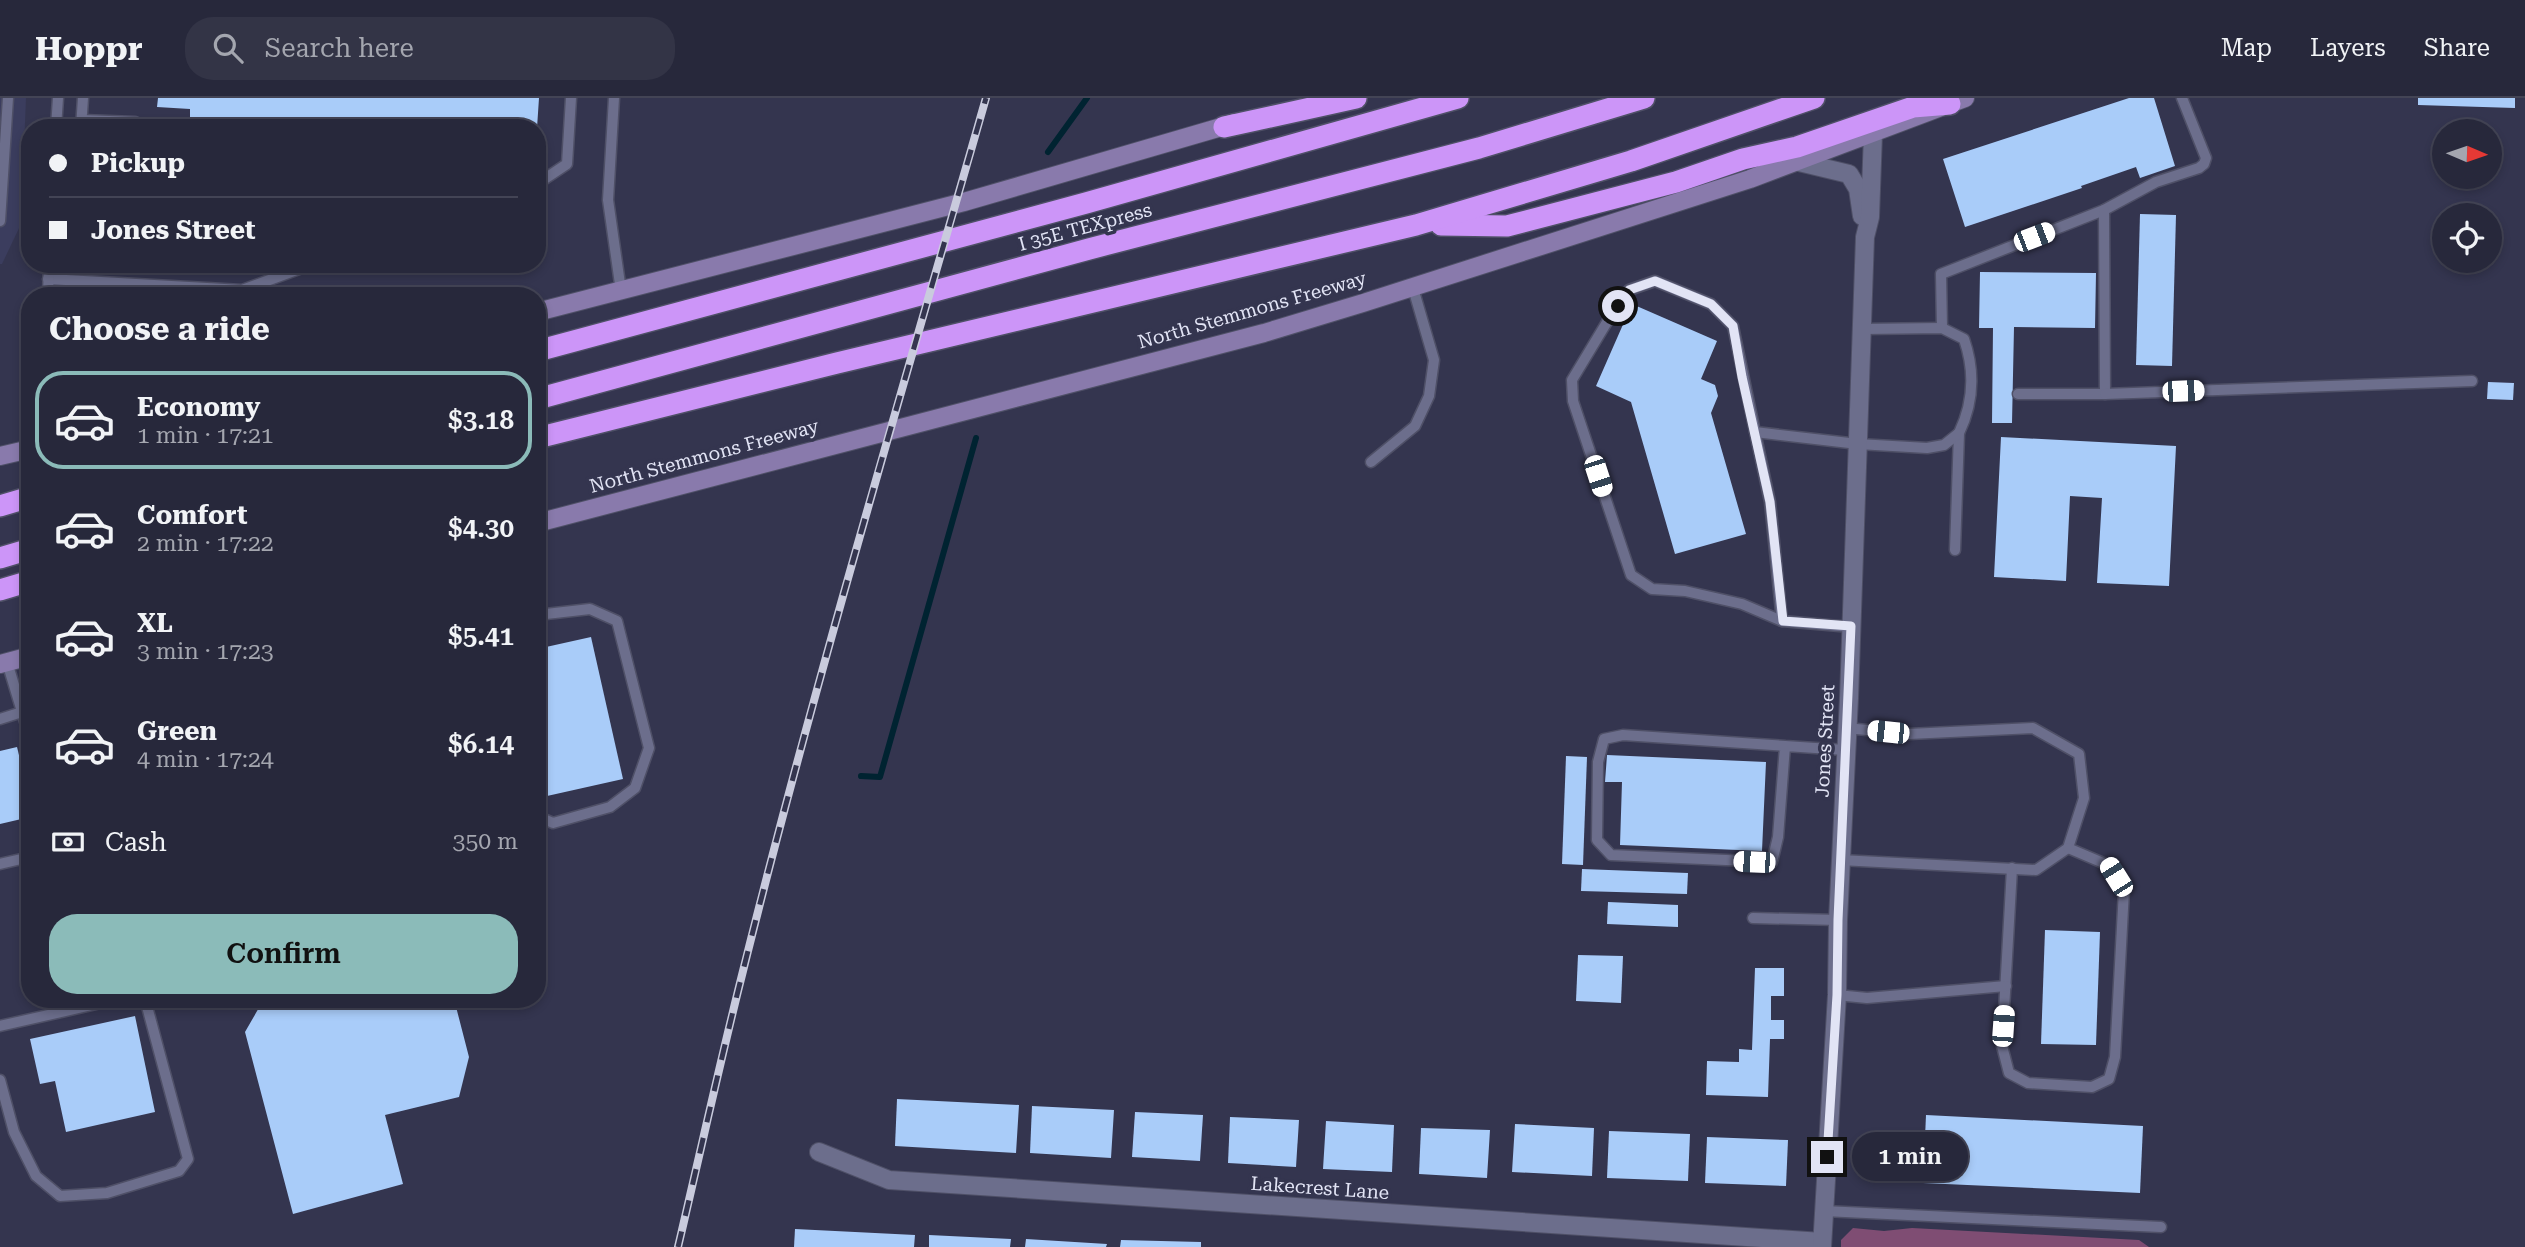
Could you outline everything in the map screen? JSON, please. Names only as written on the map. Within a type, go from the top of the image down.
[{"type":"highway","points":[[1224,127],[1356,98]]},
{"type":"highway","points":[[546,349],[1086,203],[1458,98]]},
{"type":"highway","name":"I 35E TEXpress","points":[[546,397],[1089,249],[1479,148],[1644,98]]},
{"type":"highway","name":"North Stemmons Freeway","points":[[546,436],[823,366],[1416,225],[1631,161],[1814,98]]},
{"type":"highway","points":[[1416,225],[1507,226],[1676,182],[1743,159],[1797,147],[1913,107],[1957,101]]},
{"type":"highway","points":[[0,506],[21,500]]},
{"type":"highway","points":[[0,558],[21,552]]},
{"type":"highway","points":[[0,590],[21,584]]},
{"type":"main road","points":[[546,310],[964,202],[1224,127],[1307,98]]},
{"type":"main road","name":"North Stemmons Freeway","points":[[546,521],[1264,332],[1413,288],[1799,162],[1957,101]]},
{"type":"main road","points":[[0,456],[21,451]]},
{"type":"main road","points":[[4,663],[21,658]]},
{"type":"street","name":"Jones Street","points":[[1865,237],[1870,217],[1873,134]]},
{"type":"street","name":"Jones Street","points":[[1799,162],[1849,174],[1858,189],[1865,237],[1837,995],[1822,1245]]},
{"type":"street","name":"Lakecrest Lane","points":[[820,1153],[889,1180],[1822,1245]]},
{"type":"lane","points":[[0,221],[8,98]]},
{"type":"lane","points":[[57,119],[58,98]]},
{"type":"lane","points":[[82,119],[83,98]]},
{"type":"lane","points":[[546,174],[567,164],[571,98]]},
{"type":"lane","points":[[614,98],[608,200],[621,291]]},
{"type":"lane","points":[[1942,328],[1941,274],[2104,210],[2155,183],[2204,164],[2206,158],[2182,98]]},
{"type":"lane","points":[[2104,210],[2105,394]]},
{"type":"lane","points":[[48,273],[48,287]]},
{"type":"lane","points":[[248,287],[277,273]]},
{"type":"lane","points":[[48,279],[189,287]]},
{"type":"lane","points":[[1783,621],[1770,502],[1733,326],[1711,304],[1655,281],[1629,290],[1572,380],[1573,401],[1630,575],[1652,589],[1685,591],[1742,604],[1783,621],[1851,626]]},
{"type":"lane","points":[[1371,462],[1415,426],[1429,396],[1434,360],[1413,288]]},
{"type":"lane","points":[[1755,432],[1858,444],[1927,448],[1944,444],[1959,433],[1967,418],[1971,400],[1970,357],[1964,339],[1942,328],[1863,329]]},
{"type":"lane","points":[[2018,394],[2105,394],[2472,381]]},
{"type":"lane","points":[[1955,550],[1959,433]]},
{"type":"lane","points":[[546,611],[590,609],[617,621],[649,748],[635,788],[610,807],[553,823],[546,820]]},
{"type":"lane","points":[[4,663],[21,709]]},
{"type":"lane","points":[[0,719],[21,712]]},
{"type":"lane","points":[[1840,860],[2036,870],[2068,848],[2084,798],[2079,754],[2033,729],[1909,734],[1846,728]]},
{"type":"lane","points":[[1785,746],[1778,837],[1772,862],[1611,855],[1597,840],[1598,762],[1604,739],[1623,735],[1845,750]]},
{"type":"lane","points":[[2012,869],[2002,1046],[2009,1073],[2028,1083],[2092,1087],[2109,1079],[2115,1057],[2124,890],[2108,865],[2068,848]]},
{"type":"lane","points":[[0,864],[21,859]]},
{"type":"lane","points":[[1753,918],[1838,920]]},
{"type":"lane","points":[[1837,995],[1867,998],[2006,986]]},
{"type":"lane","points":[[0,1026],[79,1008]]},
{"type":"lane","points":[[0,1080],[14,1132],[36,1176],[60,1196],[107,1192],[180,1171],[188,1159],[147,1008]]},
{"type":"lane","points":[[1824,1212],[2161,1227]]},
{"type":"shaded area","points":[[0,98],[26,98],[25,119],[21,119],[21,224],[0,264]]},
{"type":"shaded area","points":[[1853,1228],[1884,1231],[1912,1228],[2139,1240],[2149,1247],[1841,1247],[1841,1240]]},
{"type":"building","points":[[158,98],[539,98],[538,119],[190,119],[190,109],[157,107]]},
{"type":"building","points":[[2129,98],[2154,98],[2175,166],[2140,178],[2136,167],[1965,227],[1943,159]]},
{"type":"building","points":[[2418,98],[2515,98],[2515,108],[2418,105]]},
{"type":"building","points":[[2140,214],[2176,215],[2172,366],[2136,365]]},
{"type":"building","points":[[1980,272],[2096,273],[2095,328],[2014,327],[2012,423],[1992,423],[1993,328],[1979,328]]},
{"type":"building","points":[[1632,304],[1717,341],[1701,379],[1715,385],[1718,396],[1711,413],[1746,534],[1675,554],[1631,402],[1596,386]]},
{"type":"building","points":[[2488,382],[2514,383],[2513,400],[2487,399]]},
{"type":"building","points":[[2001,437],[2176,446],[2169,586],[2097,583],[2102,498],[2070,496],[2066,581],[1994,577]]},
{"type":"building","points":[[591,637],[623,779],[547,796],[546,647]]},
{"type":"building","points":[[17,747],[21,763],[21,819],[0,824],[0,751]]},
{"type":"building","points":[[1607,755],[1766,762],[1762,851],[1620,845],[1622,782],[1605,782]]},
{"type":"building","points":[[1566,756],[1587,757],[1583,865],[1562,864]]},
{"type":"building","points":[[1582,869],[1688,873],[1687,894],[1581,891]]},
{"type":"building","points":[[1608,902],[1678,905],[1678,927],[1607,924]]},
{"type":"building","points":[[2045,930],[2100,932],[2096,1045],[2041,1044]]},
{"type":"building","points":[[1578,955],[1623,956],[1621,1003],[1576,1001]]},
{"type":"building","points":[[1755,968],[1784,968],[1784,996],[1771,996],[1771,1020],[1784,1020],[1784,1039],[1770,1039],[1768,1097],[1706,1095],[1707,1061],[1739,1062],[1739,1049],[1752,1050]]},
{"type":"building","points":[[259,1008],[456,1008],[469,1057],[459,1097],[385,1115],[403,1184],[293,1214],[245,1032]]},
{"type":"building","points":[[135,1016],[155,1112],[66,1132],[55,1081],[40,1084],[30,1039]]},
{"type":"building","points":[[897,1099],[1019,1105],[1016,1153],[895,1146]]},
{"type":"building","points":[[1032,1106],[1114,1110],[1111,1158],[1030,1153]]},
{"type":"building","points":[[1135,1112],[1203,1115],[1200,1161],[1132,1157]]},
{"type":"building","points":[[1926,1115],[2143,1126],[2140,1193],[1923,1183]]},
{"type":"building","points":[[1230,1117],[1299,1120],[1296,1167],[1228,1163]]},
{"type":"building","points":[[1326,1121],[1394,1125],[1392,1172],[1323,1169]]},
{"type":"building","points":[[1515,1124],[1594,1128],[1592,1176],[1512,1172]]},
{"type":"building","points":[[1421,1128],[1490,1130],[1487,1178],[1419,1174]]},
{"type":"building","points":[[1609,1131],[1690,1134],[1688,1181],[1607,1178]]},
{"type":"building","points":[[1707,1137],[1788,1140],[1786,1186],[1705,1183]]},
{"type":"building","points":[[795,1229],[915,1235],[914,1247],[794,1247]]},
{"type":"building","points":[[929,1235],[1011,1239],[1010,1247],[929,1247]]},
{"type":"building","points":[[1026,1239],[1107,1244],[1106,1247],[1025,1247]]},
{"type":"building","points":[[1121,1240],[1201,1242],[1201,1247],[1120,1247]]},
{"type":"waterway","points":[[1048,152],[1087,98]]},
{"type":"waterway","points":[[861,776],[880,777],[976,438]]},
{"type":"railway","points":[[678,1247],[738,991],[796,767],[986,98]]},
{"type":"route","points":[[1618,306],[1629,290],[1655,281],[1711,304],[1733,326],[1770,502],[1783,621],[1851,626],[1837,995],[1827,1157]]}]
